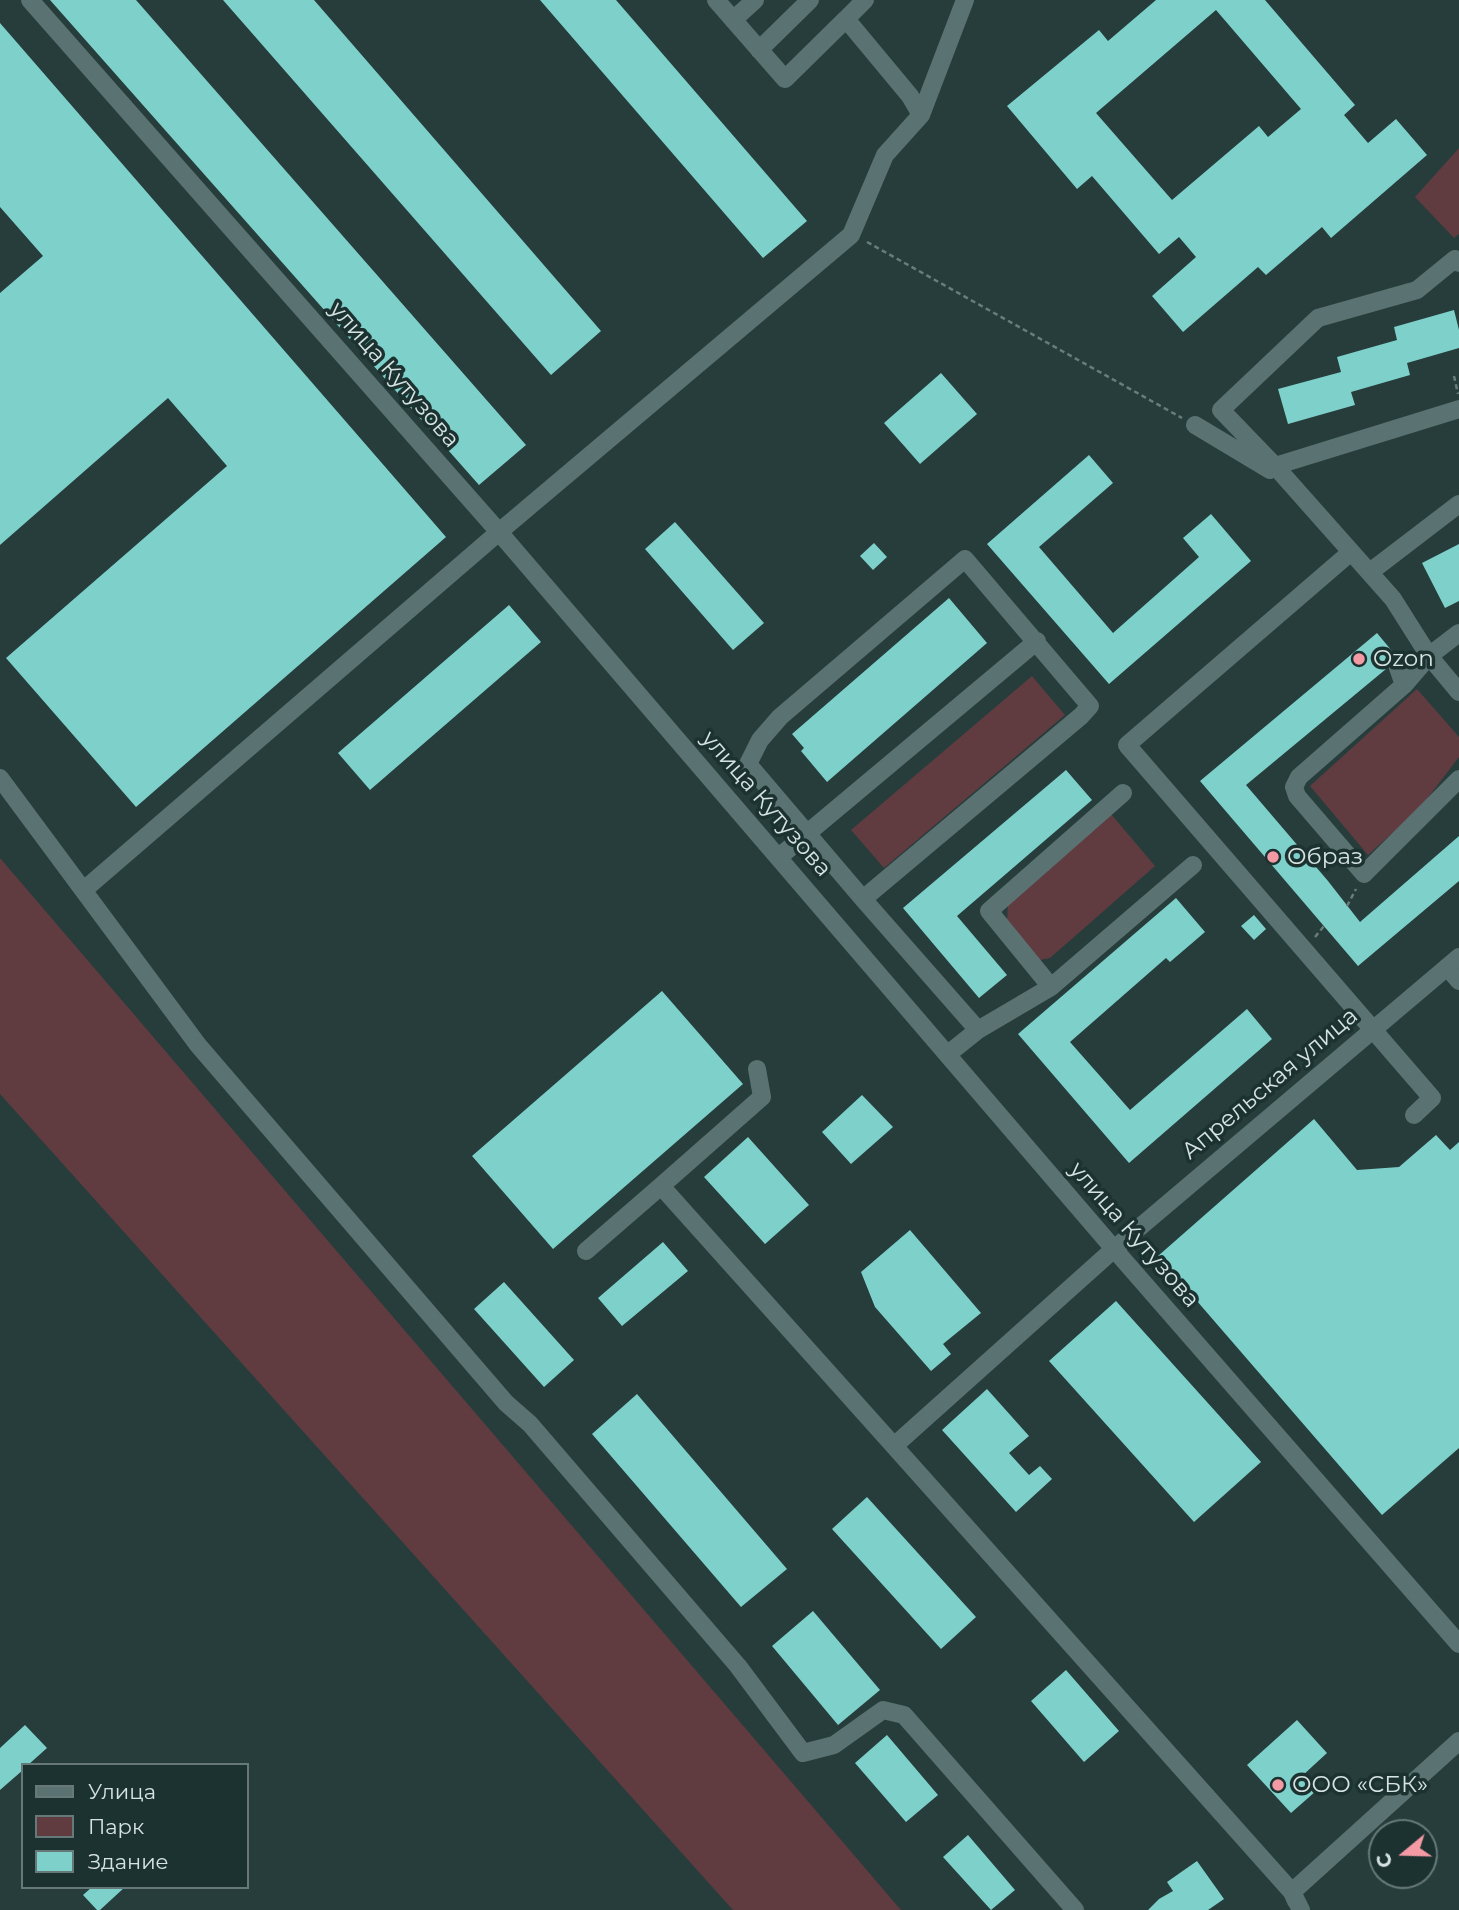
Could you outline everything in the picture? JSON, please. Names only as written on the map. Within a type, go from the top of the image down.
[{"type":"street","name":"улица Кутузова","points":[[30,0],[499,532],[1114,1249],[1459,1644]]},
{"type":"street","points":[[716,0],[785,79],[865,0]]},
{"type":"street","points":[[733,20],[755,0]]},
{"type":"street","points":[[759,50],[810,0]]},
{"type":"street","points":[[85,889],[499,532],[851,235],[884,155],[921,115],[965,0]]},
{"type":"street","points":[[846,19],[910,96],[921,115]]},
{"type":"street","points":[[1459,263],[1455,258],[1417,290],[1318,318],[1221,410],[1275,466],[1393,599],[1429,656],[1459,692]]},
{"type":"street","points":[[1275,466],[1459,409]]},
{"type":"street","points":[[1195,425],[1292,485]]},
{"type":"street","points":[[1370,572],[1459,504]]},
{"type":"street","points":[[1351,552],[1127,745],[1433,1098],[1414,1115]]},
{"type":"street","points":[[863,899],[1090,706],[965,559],[780,717],[760,740],[748,764],[863,899],[978,1030]]},
{"type":"street","points":[[1459,633],[1429,656],[1404,685],[1300,777],[1294,787],[1297,796],[1364,874],[1459,779]]},
{"type":"street","points":[[779,856],[1037,641]]},
{"type":"street","points":[[1396,662],[1404,685]]},
{"type":"street","points":[[0,778],[85,889],[198,1045],[506,1403],[530,1424],[720,1645],[803,1753],[834,1745],[883,1710],[904,1715],[1075,1910]]},
{"type":"street","points":[[1051,987],[989,911],[1123,793]]},
{"type":"street","points":[[948,1054],[978,1030],[1051,987],[1193,866]]},
{"type":"street","name":"Апрельская улица","points":[[894,1446],[1114,1249],[1372,1028],[1455,968]]},
{"type":"street","points":[[586,1251],[762,1097],[757,1069]]},
{"type":"street","points":[[660,1186],[894,1446],[1296,1904],[1459,1741]]},
{"type":"path","points":[[851,235],[861,238],[1195,425]]},
{"type":"path","points":[[1454,376],[1459,397]]},
{"type":"green space","points":[[1459,148],[1459,234],[1454,238],[1415,197]]},
{"type":"green space","points":[[1032,676],[1065,715],[884,868],[851,830]]},
{"type":"green space","points":[[1417,689],[1459,737],[1459,757],[1420,808],[1368,855],[1310,786]]},
{"type":"green space","points":[[1111,814],[1155,866],[1050,958],[1040,960],[1007,922],[1008,904]]},
{"type":"green space","points":[[0,858],[901,1910],[733,1910],[0,1094]]},
{"type":"building","points":[[50,0],[136,0],[526,445],[479,485]]},
{"type":"building","points":[[223,0],[314,0],[601,331],[551,375]]},
{"type":"building","points":[[540,0],[616,0],[807,221],[763,258]]},
{"type":"building","points":[[1156,0],[1265,0],[1355,105],[1344,115],[1368,143],[1396,119],[1427,155],[1331,238],[1322,227],[1266,275],[1258,267],[1183,332],[1152,296],[1196,257],[1179,237],[1159,254],[1092,176],[1077,189],[1007,106],[1099,30],[1108,41]],"holes":[[[1216,10],[1301,109],[1268,137],[1259,126],[1172,200],[1096,113]]]},
{"type":"building","points":[[0,23],[446,537],[136,807],[6,658],[227,466],[168,398],[0,545],[0,293],[43,256],[0,207]]},
{"type":"building","points":[[1454,310],[1459,330],[1459,348],[1407,363],[1410,375],[1351,392],[1355,405],[1288,424],[1278,389],[1341,372],[1337,357],[1397,340],[1394,327]]},
{"type":"building","points":[[941,373],[977,414],[920,464],[884,423]]},
{"type":"building","points":[[1089,455],[1113,483],[1039,547],[1113,633],[1199,557],[1183,538],[1211,514],[1251,561],[1109,684],[987,544]]},
{"type":"building","points":[[675,522],[764,623],[733,650],[645,549]]},
{"type":"building","points":[[874,543],[887,557],[873,570],[860,556]]},
{"type":"building","points":[[1459,544],[1459,601],[1445,608],[1422,563]]},
{"type":"building","points":[[949,598],[987,643],[827,782],[801,751],[804,748],[792,734]]},
{"type":"building","points":[[509,605],[541,642],[370,790],[338,753]]},
{"type":"building","points":[[1377,633],[1392,651],[1385,659],[1386,669],[1246,785],[1360,922],[1459,836],[1459,881],[1358,966],[1200,781]]},
{"type":"building","points":[[1066,770],[1092,800],[957,916],[1007,975],[979,998],[903,908]]},
{"type":"building","points":[[1176,898],[1205,932],[1170,962],[1166,958],[1070,1042],[1130,1110],[1247,1009],[1272,1039],[1129,1163],[1018,1034]]},
{"type":"building","points":[[1254,915],[1266,929],[1254,940],[1241,926]]},
{"type":"building","points":[[662,991],[743,1084],[553,1249],[472,1156]]},
{"type":"building","points":[[862,1095],[893,1127],[851,1164],[822,1132]]},
{"type":"building","points":[[1314,1119],[1357,1170],[1399,1167],[1436,1135],[1450,1150],[1459,1142],[1459,1448],[1382,1515],[1158,1256]]},
{"type":"building","points":[[748,1137],[809,1205],[765,1244],[704,1177]]},
{"type":"building","points":[[910,1230],[981,1313],[943,1344],[951,1354],[931,1371],[875,1307],[861,1272]]},
{"type":"building","points":[[663,1242],[688,1271],[622,1326],[598,1298]]},
{"type":"building","points":[[504,1282],[574,1360],[544,1387],[474,1309]]},
{"type":"building","points":[[1116,1301],[1261,1462],[1194,1522],[1049,1361]]},
{"type":"building","points":[[987,1389],[1029,1436],[1009,1453],[1029,1475],[1040,1466],[1052,1479],[1016,1512],[942,1430]]},
{"type":"building","points":[[637,1394],[787,1569],[741,1607],[592,1434]]},
{"type":"building","points":[[867,1497],[976,1617],[941,1649],[832,1529]]},
{"type":"building","points":[[813,1611],[880,1690],[838,1725],[772,1646]]},
{"type":"building","points":[[1066,1670],[1119,1731],[1084,1762],[1031,1701]]},
{"type":"building","points":[[1297,1720],[1327,1753],[1302,1776],[1316,1791],[1291,1813],[1247,1765]]},
{"type":"building","points":[[25,1725],[47,1748],[30,1763],[21,1763],[21,1772],[0,1790],[0,1748]]},
{"type":"building","points":[[887,1735],[938,1795],[906,1822],[855,1763]]},
{"type":"building","points":[[968,1835],[1015,1890],[991,1910],[943,1857]]},
{"type":"building","points":[[1197,1861],[1224,1899],[1208,1910],[1148,1910],[1159,1899],[1173,1891],[1167,1882]]},
{"type":"building","points":[[90,1889],[123,1889],[100,1910],[83,1895]]},
{"type":"place","name":"Ozon","points":[[1359,659]]},
{"type":"place","name":"Образ","points":[[1273,857]]},
{"type":"place","name":"ООО «СБК»","points":[[1278,1785]]}]
